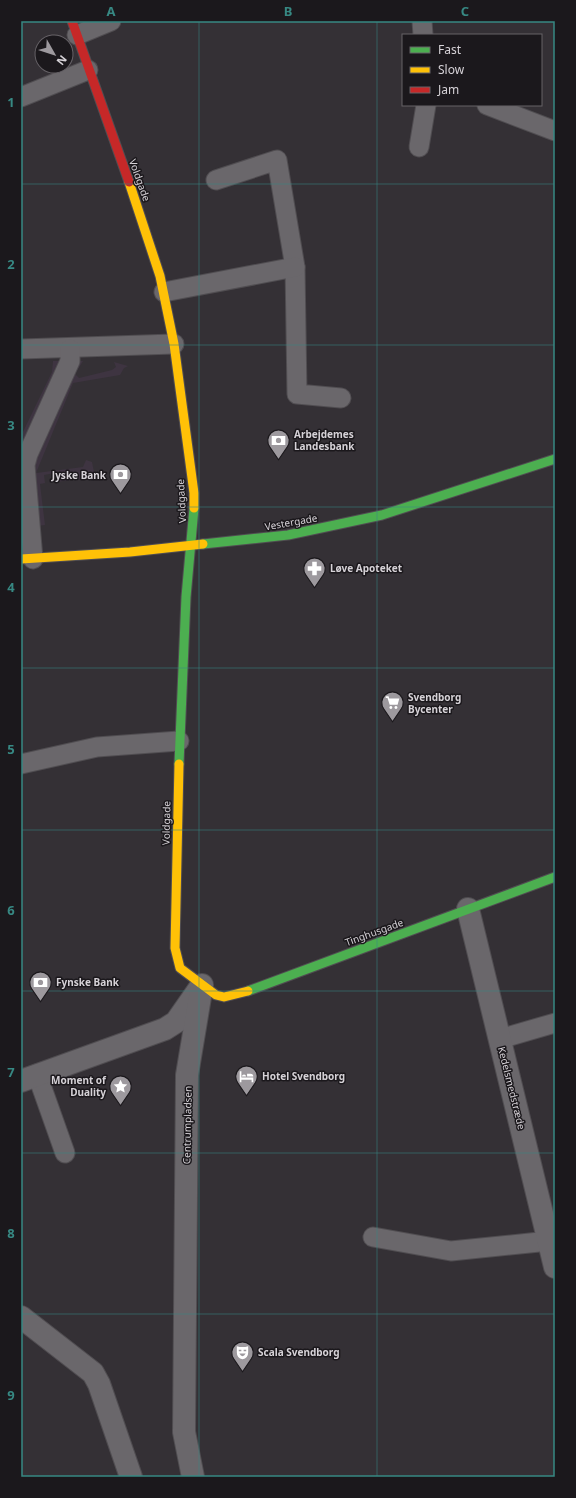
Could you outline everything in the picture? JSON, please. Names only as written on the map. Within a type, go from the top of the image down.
[{"type":"street","name":"Voldgade","points":[[74,28],[145,228],[160,276],[174,344],[194,493],[192,545],[186,597],[179,741],[175,948],[180,968],[202,985]]},
{"type":"street","name":"Vestergade","points":[[27,559],[288,535],[382,515],[555,459]]},
{"type":"street","name":"Tinghusgade","points":[[202,985],[216,995],[224,997],[236,995],[555,877]]},
{"type":"street","name":"Kedelsmedstræde","points":[[468,909],[555,1267]]},
{"type":"street","points":[[29,1078],[165,1029],[176,1022],[202,985]]},
{"type":"street","name":"Centrumpladsen","points":[[193,1477],[184,1432],[187,1075],[202,985]]},
{"type":"street","points":[[21,1317],[93,1373],[99,1384],[131,1477]]},
{"type":"lane","points":[[74,28],[110,21]]},
{"type":"lane","points":[[422,21],[423,34]]},
{"type":"lane","points":[[21,96],[88,70]]},
{"type":"lane","points":[[419,147],[426,106]]},
{"type":"lane","points":[[490,106],[555,131]]},
{"type":"lane","points":[[216,180],[277,160],[295,267],[297,394],[341,398]]},
{"type":"lane","points":[[164,292],[295,267]]},
{"type":"lane","points":[[21,349],[70,349],[174,344]]},
{"type":"lane","points":[[27,559],[24,475],[28,454],[70,361],[70,349]]},
{"type":"lane","points":[[21,764],[97,747],[179,741]]},
{"type":"lane","points":[[500,1039],[555,1023]]},
{"type":"lane","points":[[29,1078],[65,1153]]},
{"type":"lane","points":[[373,1237],[451,1251],[549,1241]]},
{"type":"shaded area","points":[[53,361],[83,361],[75,374],[79,378],[112,370],[116,367],[114,362],[128,366],[124,368],[120,375],[73,383],[36,473],[83,467],[86,460],[92,462],[95,477],[56,482],[55,473],[44,475],[45,483],[40,484],[45,525],[21,528],[21,436],[52,372]]},
{"type":"traffic: fast","points":[[203,544],[288,535],[382,515],[555,459]]},
{"type":"traffic: fast","points":[[179,764],[186,597],[194,508]]},
{"type":"traffic: fast","points":[[248,991],[555,877]]},
{"type":"traffic: slow","points":[[129,182],[160,276],[174,344],[194,493],[194,508]]},
{"type":"traffic: slow","points":[[21,559],[130,552],[203,544]]},
{"type":"traffic: slow","points":[[179,764],[175,948],[180,968],[216,995],[224,997],[248,991]]},
{"type":"traffic: jam","points":[[72,21],[129,182]]},
{"type":"place","name":"Arbejdemes Landesbank","points":[[279,460]]},
{"type":"place","name":"Jyske Bank","points":[[121,494]]},
{"type":"place","name":"Løve Apoteket","points":[[314,588]]},
{"type":"place","name":"Svendborg Bycenter","points":[[393,722]]},
{"type":"place","name":"Fynske Bank","points":[[40,1002]]},
{"type":"place","name":"Hotel Svendborg","points":[[247,1096]]},
{"type":"place","name":"Moment of Duality","points":[[121,1106]]},
{"type":"place","name":"Scala Svendborg","points":[[242,1372]]}]
